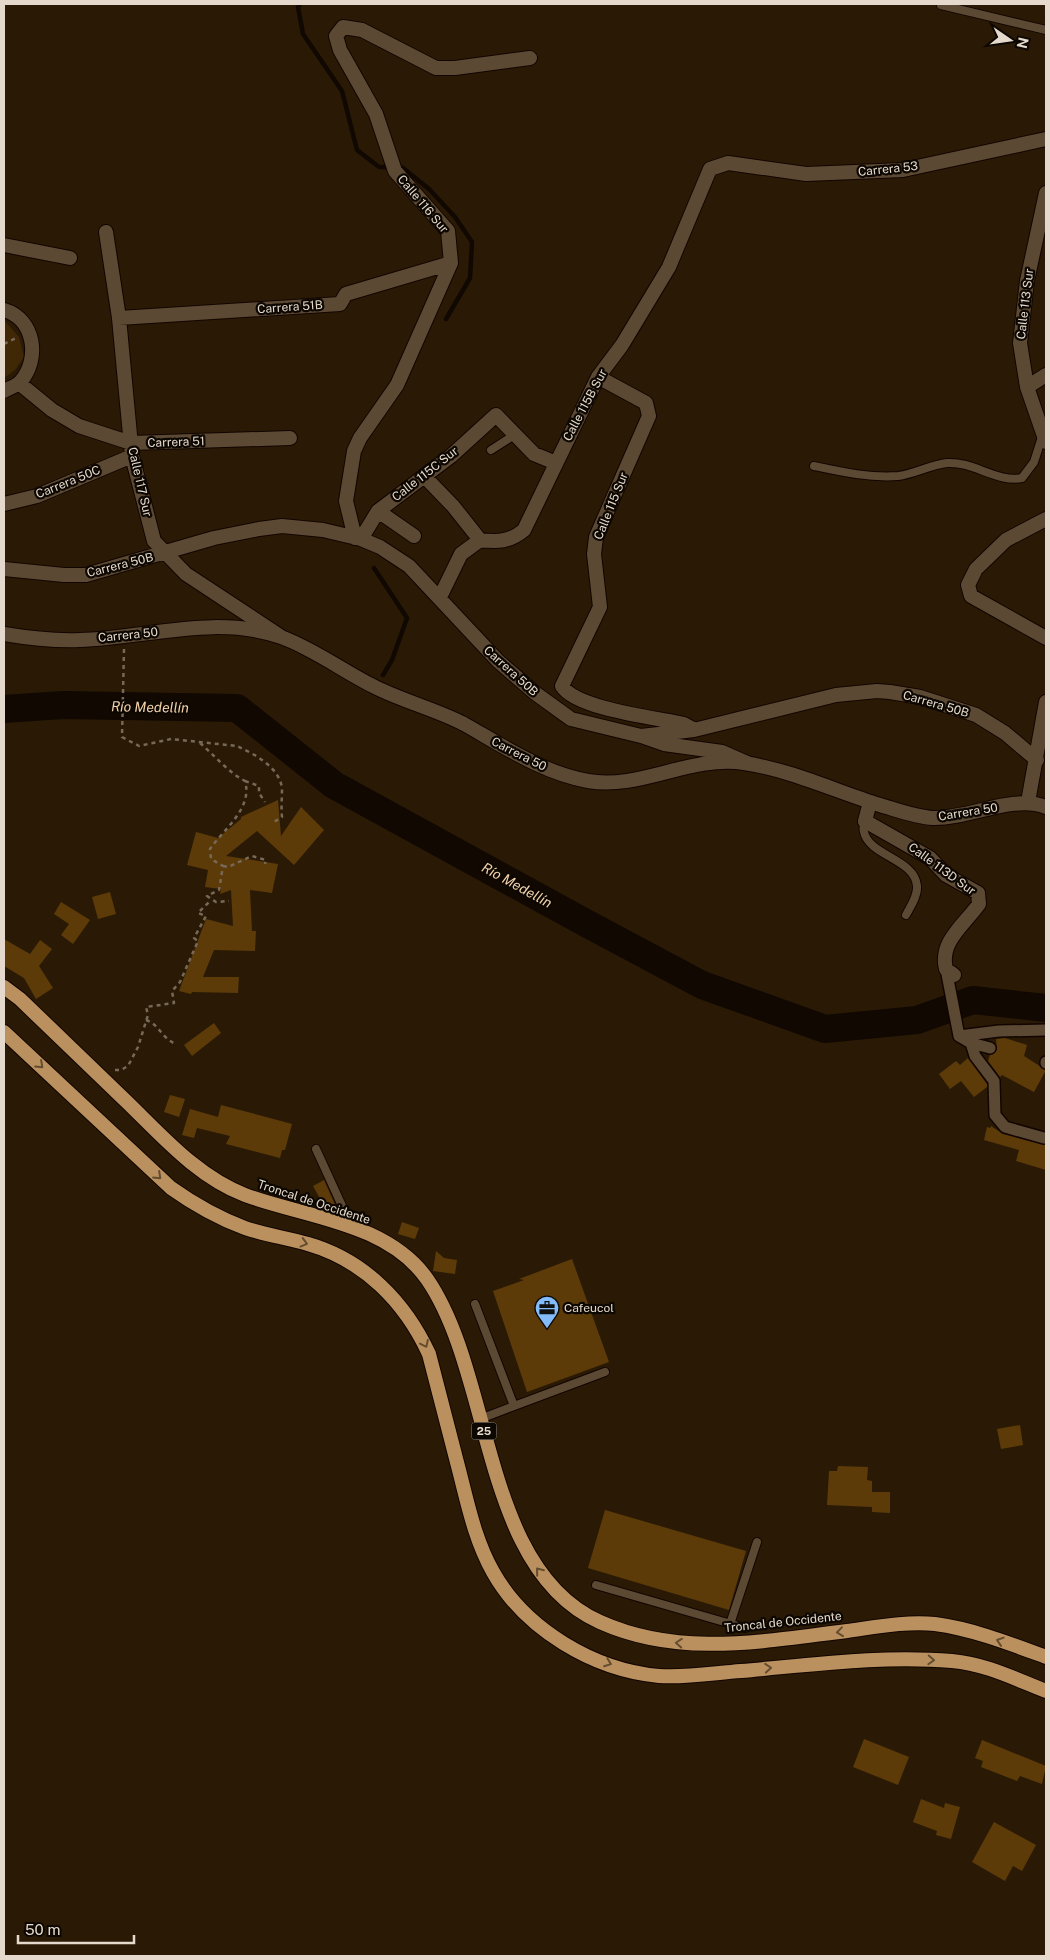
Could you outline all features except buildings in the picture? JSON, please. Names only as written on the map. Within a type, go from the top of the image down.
[{"type":"highway","name":"Troncal de Occidente","points":[[4,987],[20,999],[196,1167],[221,1184],[263,1201],[362,1232],[398,1251],[425,1276],[442,1304],[456,1335],[504,1499],[536,1568],[562,1597],[580,1612],[615,1629],[674,1644],[746,1644],[888,1625],[934,1624],[983,1636],[1046,1657]]},
{"type":"highway","points":[[4,1032],[171,1188],[195,1205],[247,1228],[309,1244],[331,1252],[364,1271],[392,1296],[419,1332],[429,1354],[472,1522],[492,1571],[504,1590],[520,1608],[540,1627],[564,1643],[614,1666],[660,1676],[886,1659],[924,1660],[979,1666],[1010,1675],[1046,1691]]},
{"type":"street","name":"Calle 116 Sur","points":[[358,538],[346,501],[354,451],[360,438],[397,386],[451,263],[448,231],[395,172],[376,114],[340,50],[336,36],[343,27],[362,30],[436,68],[455,68],[530,58]]},
{"type":"street","name":"Carrera 53","points":[[728,163],[806,174],[903,170],[1046,139]]},
{"type":"street","name":"Calle 115B Sur","points":[[480,540],[496,542],[514,538],[524,530],[598,377],[622,345],[670,267],[710,169],[728,163]]},
{"type":"street","name":"Calle 113 Sur","points":[[1045,437],[1027,387],[1020,343],[1027,281],[1046,193]]},
{"type":"street","name":"Calle 117 Sur","points":[[106,232],[119,318],[131,450],[154,542],[186,574],[283,638]]},
{"type":"street","points":[[4,245],[70,258]]},
{"type":"street","name":"Carrera 51B","points":[[119,318],[340,304],[346,294],[451,263]]},
{"type":"street","points":[[4,310],[21,320],[30,335],[33,352],[29,369],[19,383],[4,391]]},
{"type":"street","points":[[1027,387],[1046,375]]},
{"type":"street","name":"Calle 115 Sur","points":[[598,377],[646,404],[649,416],[596,537],[594,554],[600,607],[563,681],[563,689],[600,707],[684,724],[694,730]]},
{"type":"street","name":"Carrera 51","points":[[19,383],[52,410],[79,426],[131,450],[290,438]]},
{"type":"street","name":"Calle 115C Sur","points":[[358,538],[378,511],[424,476],[496,415],[516,434]]},
{"type":"street","points":[[516,434],[534,454],[556,463]]},
{"type":"street","name":"Carrera 50C","points":[[4,504],[37,496],[131,450]]},
{"type":"street","points":[[424,476],[453,506],[480,540],[461,554],[440,597]]},
{"type":"street","points":[[378,511],[414,536]]},
{"type":"street","points":[[1046,519],[1006,540],[976,569],[968,585],[971,596],[1046,638]]},
{"type":"street","name":"Carrera 50B","points":[[4,569],[64,576],[86,575],[165,554],[214,538],[282,526],[323,530],[358,538],[380,547],[410,566],[498,661],[564,715],[615,731],[641,736],[694,730],[836,695],[877,691],[890,692],[920,697],[976,715],[1005,733],[1037,760]]},
{"type":"street","name":"Carrera 50","points":[[4,634],[80,640],[201,627],[236,627],[283,638],[375,687],[458,721],[526,758],[562,775],[590,781],[622,783],[714,762],[752,765],[870,802],[932,818],[1028,802],[1046,807]]},
{"type":"street","points":[[1028,802],[1046,702]]},
{"type":"street","points":[[641,736],[664,744],[722,752],[752,765]]},
{"type":"street","points":[[865,821],[870,802]]},
{"type":"street","name":"Calle 113D Sur","points":[[865,821],[930,858],[946,875],[978,893],[979,904],[946,946],[944,960],[950,972]]},
{"type":"street","points":[[950,972],[951,992],[959,1036]]},
{"type":"street","points":[[959,1036],[999,1031],[1046,1030]]},
{"type":"street","points":[[959,1036],[970,1042],[990,1048]]},
{"type":"street","points":[[970,1042],[975,1056],[994,1081],[996,1115],[1005,1127],[1044,1138]]},
{"type":"lane","points":[[940,5],[1046,30]]},
{"type":"lane","points":[[491,450],[516,434]]},
{"type":"lane","points":[[814,466],[859,476],[899,476],[948,463],[977,467],[1012,480],[1022,478],[1034,462],[1045,437]]},
{"type":"lane","points":[[865,821],[864,832],[868,840],[913,875],[917,886],[915,897],[906,915]]},
{"type":"lane","points":[[316,1148],[343,1208],[343,1225]]},
{"type":"lane","points":[[475,1304],[514,1406]]},
{"type":"lane","points":[[480,1419],[605,1372]]},
{"type":"lane","points":[[730,1624],[757,1542]]},
{"type":"lane","points":[[596,1585],[745,1628]]},
{"type":"path","points":[[4,344],[20,336]]},
{"type":"path","points":[[124,654],[122,737],[139,746],[171,739],[237,746],[269,765],[282,788],[282,817],[274,822]]},
{"type":"path","points":[[199,743],[223,763],[231,774],[259,786],[259,793],[265,802]]},
{"type":"path","points":[[245,781],[247,787],[244,800],[234,822],[210,849],[211,859],[228,867],[252,856],[266,860],[265,864]]},
{"type":"path","points":[[223,866],[219,890],[207,896],[210,900],[221,903],[228,901]]},
{"type":"path","points":[[96,1073],[100,1070],[121,1070],[128,1066],[138,1047],[148,1015],[146,1007],[174,1003],[172,991],[180,982],[198,940],[194,938],[206,916],[198,913],[210,900]]},
{"type":"path","points":[[146,1020],[158,1028],[166,1040],[176,1044]]},
{"type":"shaded area","points":[[4,320],[19,337],[24,357],[15,370],[4,378]]},
{"type":"waterway","points":[[300,4],[298,7],[303,34],[342,91],[357,150],[379,167],[390,167]]},
{"type":"waterway","points":[[403,168],[429,189],[455,217],[472,242],[470,278],[446,319]]},
{"type":"waterway","points":[[374,568],[407,618],[392,660],[383,675]]},
{"type":"waterway","name":"Río Medellín","points":[[4,709],[63,705],[237,708],[334,785],[584,922],[702,985],[825,1029],[917,1020],[973,1000],[1046,1008]]},
{"type":"place","name":"Cafeucol","points":[[547,1329]]}]
